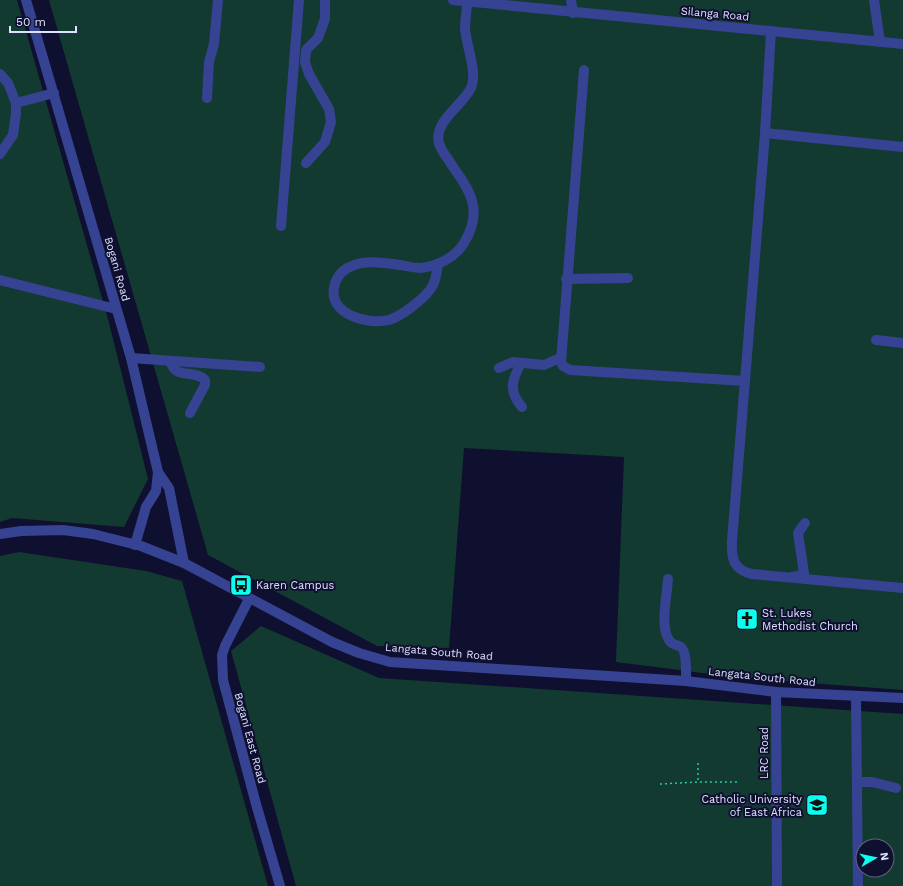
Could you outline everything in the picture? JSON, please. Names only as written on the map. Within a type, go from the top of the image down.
[{"type":"street","name":"Bogani Road","points":[[26,0],[131,358],[158,472],[156,491],[146,507],[135,545]]},
{"type":"street","points":[[207,98],[209,62],[214,44],[218,0]]},
{"type":"street","points":[[281,226],[299,0]]},
{"type":"street","points":[[306,163],[325,142],[331,122],[329,109],[309,74],[305,62],[306,50],[318,38],[325,19],[325,0]]},
{"type":"street","name":"Silanga Road","points":[[453,0],[573,13],[903,44]]},
{"type":"street","points":[[571,0],[573,13]]},
{"type":"street","points":[[874,0],[880,42]]},
{"type":"street","points":[[438,264],[434,284],[424,297],[409,309],[389,320],[365,321],[343,312],[335,302],[333,289],[336,278],[348,267],[363,263],[377,262],[420,268],[438,264],[452,256],[463,244],[473,221],[473,201],[466,186],[443,152],[439,143],[438,134],[441,124],[460,104],[471,87],[473,69],[467,42],[467,1]]},
{"type":"street","points":[[771,31],[766,133],[732,542],[733,558],[738,568],[747,573],[903,588]]},
{"type":"street","points":[[584,70],[560,362],[563,366],[570,370],[745,381]]},
{"type":"street","points":[[0,74],[8,83],[16,103],[13,135],[0,154]]},
{"type":"street","points":[[16,103],[54,93]]},
{"type":"street","points":[[766,133],[903,147]]},
{"type":"street","points":[[566,279],[628,278]]},
{"type":"street","points":[[0,280],[116,309]]},
{"type":"street","points":[[876,340],[903,343]]},
{"type":"street","points":[[131,358],[260,367]]},
{"type":"street","points":[[498,368],[513,362],[544,365],[560,358]]},
{"type":"street","points":[[170,361],[173,368],[179,373],[202,377],[205,380],[205,385],[190,413]]},
{"type":"street","points":[[521,363],[512,384],[516,400],[522,406]]},
{"type":"street","points":[[158,472],[169,488],[184,563]]},
{"type":"street","points":[[790,578],[804,573],[798,533],[805,523]]},
{"type":"street","name":"Langata South Road","points":[[0,534],[22,531],[63,530],[92,534],[135,545],[184,563],[332,642],[359,653],[390,662],[686,681],[776,692],[856,697],[903,698]]},
{"type":"street","points":[[668,579],[665,624],[667,635],[671,642],[680,647],[684,652],[686,681]]},
{"type":"street","name":"Bogani East Road","points":[[249,599],[225,646],[222,655],[222,666],[226,696],[280,886]]},
{"type":"street","name":"LRC Road","points":[[776,692],[777,886]]},
{"type":"street","points":[[856,697],[858,886]]},
{"type":"street","points":[[857,782],[872,782],[896,788]]},
{"type":"path","points":[[698,763],[698,782]]},
{"type":"path","points":[[660,784],[738,782]]},
{"type":"green space","points":[[0,0],[17,0],[108,319],[148,479],[124,527],[12,518],[0,522]]},
{"type":"green space","points":[[49,0],[903,0],[903,690],[742,678],[616,662],[624,457],[464,448],[449,648],[377,646],[208,555]]},
{"type":"green space","points":[[19,552],[146,571],[182,581],[268,886],[0,886],[0,556]]},
{"type":"green space","points":[[261,626],[379,678],[903,714],[903,886],[296,886],[231,651]]},
{"type":"place","name":"Karen Campus","points":[[241,585]]},
{"type":"place","name":"St. Lukes Methodist Church","points":[[747,619]]},
{"type":"place","name":"Catholic University of East Africa","points":[[817,805]]}]
